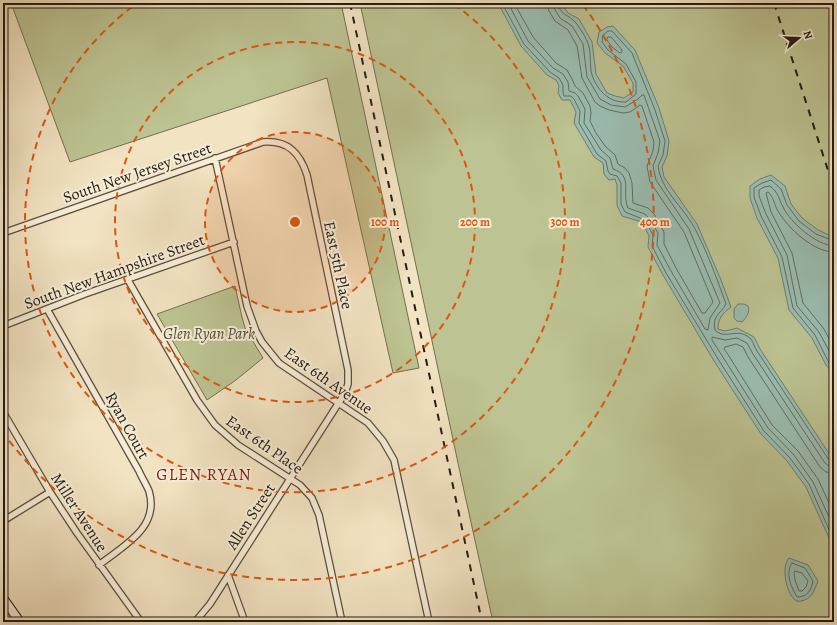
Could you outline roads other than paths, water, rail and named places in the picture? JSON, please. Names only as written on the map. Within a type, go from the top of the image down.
[{"type":"street","name":"South New Jersey Street","points":[[3,233],[263,142],[271,141],[280,143]]},
{"type":"street","name":"East 5th Place","points":[[280,143],[288,146],[298,155],[302,161],[306,175],[348,370],[348,384],[345,393],[338,402]]},
{"type":"street","name":"East 6th Avenue","points":[[215,158],[251,318],[262,342],[279,363],[358,416],[376,432],[394,460],[429,622]]},
{"type":"street","name":"South New Hampshire Street","points":[[3,326],[234,242]]},
{"type":"street","name":"East 6th Place","points":[[128,280],[206,414],[215,425],[238,445],[290,478],[306,491],[316,506],[342,622]]},
{"type":"street","name":"Ryan Court","points":[[47,309],[144,480],[148,490],[150,512],[146,524],[140,533],[99,565]]},
{"type":"street","name":"Allen Street","points":[[196,622],[210,604],[338,402]]},
{"type":"street","name":"Miller Avenue","points":[[3,412],[50,492],[99,565],[141,622]]},
{"type":"street","points":[[3,521],[50,492]]},
{"type":"street","points":[[228,575],[244,622]]},
{"type":"street","points":[[3,598],[20,622]]},
{"type":"water","points":[[498,3],[561,3],[568,13],[579,19],[592,42],[596,74],[607,93],[615,96],[624,98],[633,92],[633,83],[623,66],[605,53],[597,43],[599,32],[607,27],[613,26],[635,50],[659,108],[669,141],[667,156],[662,167],[664,177],[697,224],[731,307],[722,316],[718,329],[725,331],[737,328],[754,337],[760,349],[834,461],[834,549],[806,487],[787,461],[761,434],[714,361],[663,275],[648,247],[649,236],[642,222],[622,216],[617,205],[617,185],[615,179],[609,180],[604,174],[603,163],[594,157],[574,123],[576,112],[570,100],[562,100],[558,93],[559,86],[556,80],[547,75],[521,46]]},
{"type":"water","points":[[771,175],[785,186],[791,204],[802,218],[818,230],[833,237],[834,374],[826,365],[812,338],[789,310],[778,258],[757,218],[750,198],[750,186],[760,179]]},
{"type":"water","points":[[738,304],[744,304],[749,308],[748,314],[742,322],[737,321],[734,318],[734,309]]},
{"type":"water","points":[[789,558],[808,565],[818,581],[812,594],[805,600],[796,601],[789,592],[785,567]]},
{"type":"railway","points":[[350,3],[482,622]]},
{"type":"railway","points":[[774,3],[834,189]]},
{"type":"district","name":"GLEN RYAN","points":[[204,474]]},
{"type":"park label","name":"Glen Ryan Park","points":[[209,333]]}]
